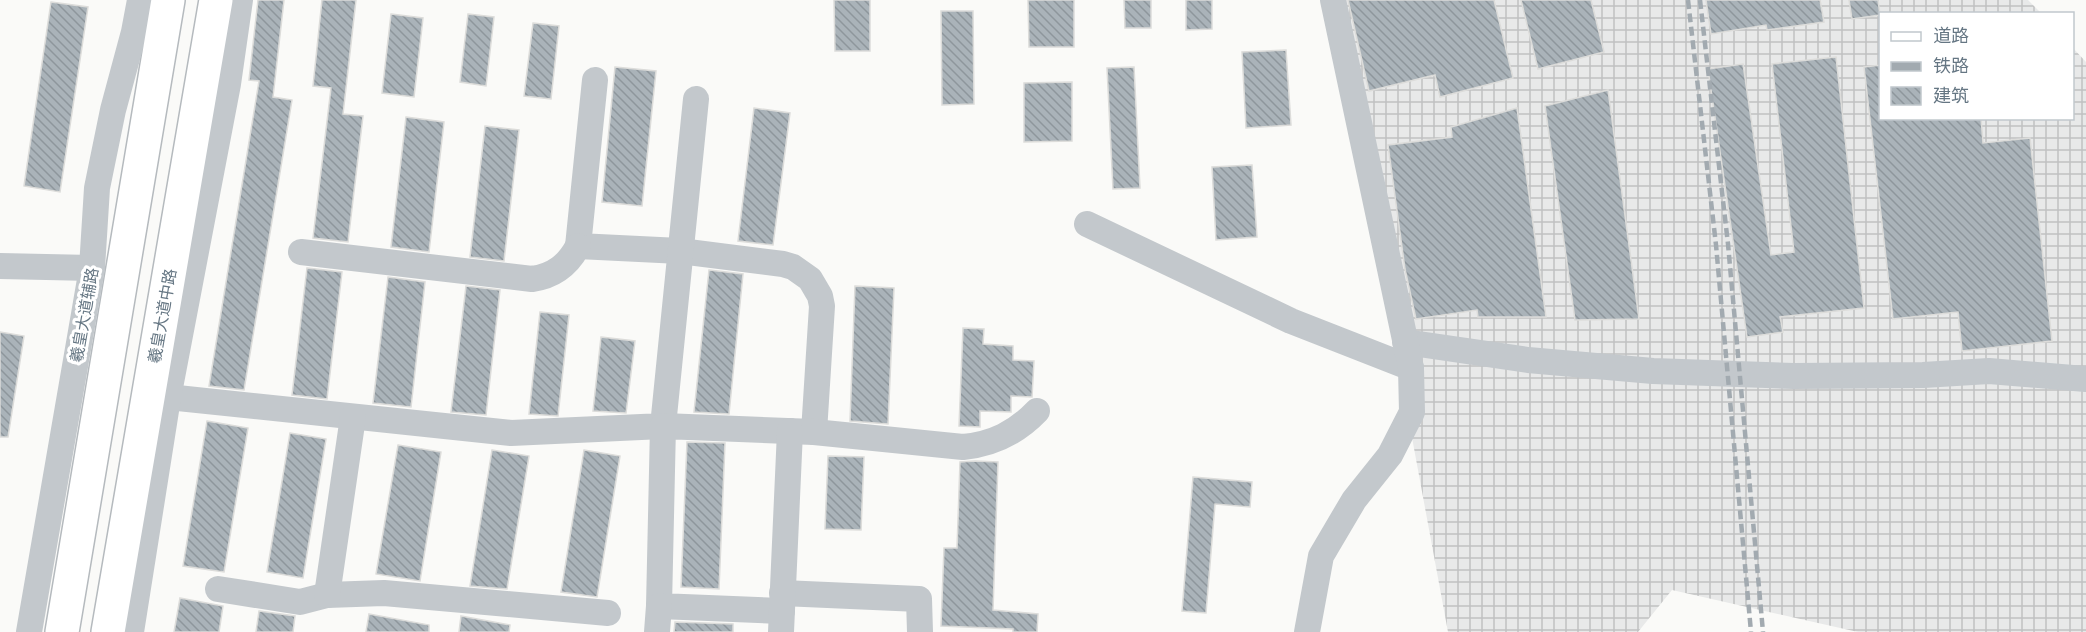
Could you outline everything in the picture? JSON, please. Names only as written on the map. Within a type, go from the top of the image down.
[{"type":"main road","points":[[62,632],[168,0]]},
{"type":"main road","name":"羲皇大道中路","points":[[108,632],[158,397],[216,0]]},
{"type":"street","name":"羲皇大道辅路","points":[[29,632],[92,268],[98,189],[113,110],[134,32],[140,0]]},
{"type":"street","points":[[131,632],[158,397],[228,84],[240,0]]},
{"type":"street","points":[[1307,632],[1321,556],[1354,500],[1390,455],[1412,412],[1411,368],[1333,0]]},
{"type":"street","points":[[301,252],[532,279],[542,278],[559,270],[567,263],[578,246],[595,80]]},
{"type":"street","points":[[657,632],[663,426],[696,99]]},
{"type":"street","points":[[1086,224],[1291,321],[1411,368]]},
{"type":"street","points":[[578,246],[680,251],[783,264],[802,272],[816,287],[823,315],[802,431],[782,612]]},
{"type":"street","points":[[0,266],[92,268]]},
{"type":"street","points":[[1406,342],[1528,360],[1653,371],[1794,376],[1923,375],[1989,371],[2086,379]]},
{"type":"street","points":[[158,397],[511,433],[663,426],[802,431],[963,447],[1004,437],[1016,430],[1037,411]]},
{"type":"street","points":[[327,595],[353,417]]},
{"type":"street","points":[[218,589],[300,602],[327,595],[384,593],[608,613]]},
{"type":"street","points":[[659,606],[782,612],[919,599],[920,632]]},
{"type":"shaded area","points":[[1331,0],[2028,0],[2040,12],[1879,12],[1879,120],[2074,120],[2074,49],[2086,62],[2086,632],[1858,632],[1672,590],[1638,632],[1448,632]]},
{"type":"building","points":[[258,0],[284,0],[273,97],[292,100],[244,390],[209,386],[259,81],[249,80]]},
{"type":"building","points":[[322,0],[356,0],[343,114],[363,116],[348,242],[313,238],[331,88],[313,86]]},
{"type":"building","points":[[834,0],[870,0],[870,51],[835,51]]},
{"type":"building","points":[[1028,0],[1074,0],[1074,47],[1029,47]]},
{"type":"building","points":[[1124,0],[1151,0],[1151,28],[1125,28]]},
{"type":"building","points":[[1186,0],[1212,0],[1212,29],[1186,30]]},
{"type":"building","points":[[1348,0],[1494,0],[1513,78],[1440,97],[1435,75],[1369,91]]},
{"type":"building","points":[[1521,0],[1591,0],[1604,52],[1538,69]]},
{"type":"building","points":[[1706,0],[1820,0],[1824,22],[1767,30],[1766,25],[1711,34]]},
{"type":"building","points":[[1849,0],[1878,0],[1879,15],[1852,19]]},
{"type":"building","points":[[51,2],[88,7],[60,192],[24,186]]},
{"type":"building","points":[[941,11],[973,11],[974,104],[942,105]]},
{"type":"building","points":[[391,14],[423,18],[414,97],[382,93]]},
{"type":"building","points":[[468,14],[494,17],[486,86],[460,82]]},
{"type":"building","points":[[533,23],[559,26],[551,99],[524,96]]},
{"type":"building","points":[[1286,50],[1291,125],[1246,128],[1242,52]]},
{"type":"building","points":[[1836,57],[1864,308],[1780,317],[1783,332],[1747,337],[1708,69],[1743,64],[1771,255],[1794,252],[1772,64]]},
{"type":"building","points":[[1879,65],[1879,120],[1981,120],[1983,143],[2030,138],[2052,341],[1962,351],[1958,312],[1893,319],[1864,67]]},
{"type":"building","points":[[615,67],[656,71],[642,206],[602,202]]},
{"type":"building","points":[[1134,67],[1140,188],[1113,189],[1107,68]]},
{"type":"building","points":[[1072,82],[1072,141],[1024,142],[1024,83]]},
{"type":"building","points":[[1608,90],[1639,319],[1575,320],[1545,106]]},
{"type":"building","points":[[754,108],[790,113],[773,245],[738,241]]},
{"type":"building","points":[[1517,108],[1546,317],[1478,317],[1477,310],[1416,319],[1405,269],[1388,145],[1452,137],[1451,127]]},
{"type":"building","points":[[406,117],[444,122],[429,252],[391,247]]},
{"type":"building","points":[[485,126],[519,130],[504,261],[470,257]]},
{"type":"building","points":[[1252,165],[1257,237],[1216,240],[1212,167]]},
{"type":"building","points":[[307,268],[342,272],[327,399],[292,395]]},
{"type":"building","points":[[709,270],[743,274],[729,414],[694,412]]},
{"type":"building","points":[[388,277],[425,282],[411,407],[373,403]]},
{"type":"building","points":[[466,286],[500,290],[486,415],[451,412]]},
{"type":"building","points":[[855,286],[894,288],[888,424],[850,421]]},
{"type":"building","points":[[540,312],[569,315],[558,416],[529,414]]},
{"type":"building","points":[[963,328],[984,329],[983,344],[1013,346],[1013,360],[1034,361],[1032,397],[1011,396],[1011,412],[980,411],[980,427],[959,426]]},
{"type":"building","points":[[0,332],[24,336],[8,437],[0,437]]},
{"type":"building","points":[[601,337],[635,341],[626,413],[593,411]]},
{"type":"building","points":[[207,421],[248,428],[224,572],[183,566]]},
{"type":"building","points":[[290,433],[326,439],[303,578],[267,572]]},
{"type":"building","points":[[687,442],[725,443],[719,589],[681,587]]},
{"type":"building","points":[[398,445],[441,452],[420,581],[376,574]]},
{"type":"building","points":[[492,450],[529,456],[507,589],[470,586]]},
{"type":"building","points":[[584,450],[620,456],[597,597],[561,592]]},
{"type":"building","points":[[828,456],[864,457],[861,530],[825,529]]},
{"type":"building","points":[[960,462],[998,462],[993,610],[1038,614],[1037,632],[941,626],[944,548],[957,548]]},
{"type":"building","points":[[1193,477],[1252,482],[1250,507],[1215,504],[1206,613],[1182,611]]},
{"type":"building","points":[[180,598],[223,606],[219,632],[174,632]]},
{"type":"building","points":[[259,611],[295,616],[293,632],[256,632]]},
{"type":"building","points":[[369,614],[429,625],[429,632],[366,632]]},
{"type":"building","points":[[461,616],[510,625],[509,632],[459,632]]},
{"type":"building","points":[[675,622],[733,624],[733,632],[674,632]]},
{"type":"railway","points":[[1688,0],[1716,245],[1751,632]]},
{"type":"railway","points":[[1700,0],[1728,244],[1763,632]]}]
